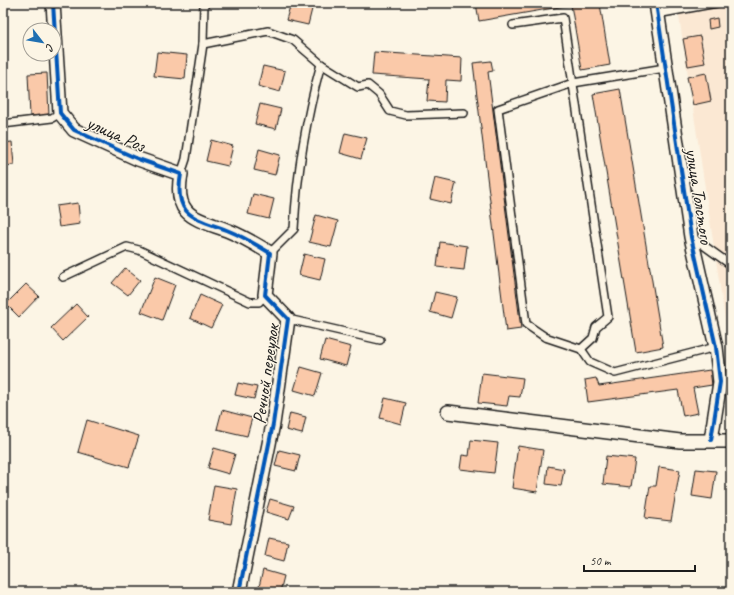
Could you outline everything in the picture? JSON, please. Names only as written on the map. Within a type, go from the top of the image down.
[{"type":"street","points":[[53,3],[60,113]]},
{"type":"street","name":"улица Толстого","points":[[657,9],[691,237],[716,347],[720,382],[711,440]]},
{"type":"street","name":"улица Роз","points":[[60,113],[74,130],[138,159],[181,174]]},
{"type":"street","points":[[181,174],[178,190],[182,205],[192,216],[252,242],[270,253]]},
{"type":"street","name":"Речной переулок","points":[[239,592],[273,424],[288,319],[265,296],[270,253]]},
{"type":"street","points":[[448,412],[680,442],[711,440],[731,441]]},
{"type":"lane","points":[[181,174],[186,160],[204,44],[204,3]]},
{"type":"lane","points":[[657,9],[717,3]]},
{"type":"lane","points":[[513,25],[563,18],[608,317],[596,327],[593,338],[580,349]]},
{"type":"lane","points":[[204,44],[268,31],[293,40],[321,64],[358,87],[368,85],[379,94],[390,111],[406,115],[464,113]]},
{"type":"lane","points":[[270,253],[294,229],[296,192],[310,105],[321,64]]},
{"type":"lane","points":[[665,68],[572,83],[498,109],[526,324],[545,337],[580,349],[590,362],[615,373],[716,347]]},
{"type":"lane","points":[[3,124],[52,118],[60,113]]},
{"type":"lane","points":[[691,237],[731,265]]},
{"type":"lane","points":[[63,277],[127,247],[139,250],[250,302],[259,302],[265,296]]},
{"type":"lane","points":[[288,319],[380,340]]},
{"type":"shaded area","points":[[677,3],[731,3],[731,359]]},
{"type":"building","points":[[291,3],[313,5],[308,25],[286,20]]},
{"type":"building","points":[[476,3],[585,3],[586,7],[600,4],[610,65],[582,70],[571,5],[479,21]]},
{"type":"building","points":[[717,18],[718,27],[709,29],[708,20]]},
{"type":"building","points":[[700,36],[705,63],[688,66],[683,39]]},
{"type":"building","points":[[157,52],[187,55],[185,79],[154,76]]},
{"type":"building","points":[[374,52],[462,58],[461,81],[446,80],[445,102],[427,101],[429,79],[372,75]]},
{"type":"building","points":[[491,61],[493,71],[488,72],[521,329],[506,331],[473,63]]},
{"type":"building","points":[[263,66],[285,71],[280,92],[258,86]]},
{"type":"building","points":[[47,73],[49,115],[30,116],[28,74]]},
{"type":"building","points":[[706,73],[711,101],[693,105],[687,77]]},
{"type":"building","points":[[4,77],[4,103],[3,103]]},
{"type":"building","points":[[620,89],[663,347],[636,352],[593,94]]},
{"type":"building","points":[[260,104],[281,109],[276,129],[255,124]]},
{"type":"building","points":[[345,133],[367,138],[361,159],[340,153]]},
{"type":"building","points":[[211,140],[233,146],[228,166],[206,161]]},
{"type":"building","points":[[12,142],[14,165],[3,166],[3,143]]},
{"type":"building","points":[[259,149],[280,155],[275,175],[254,170]]},
{"type":"building","points":[[435,178],[456,183],[451,204],[430,199]]},
{"type":"building","points":[[253,194],[274,199],[269,219],[248,214]]},
{"type":"building","points":[[78,203],[80,224],[59,227],[56,206]]},
{"type":"building","points":[[316,215],[338,221],[331,247],[309,242]]},
{"type":"building","points":[[440,242],[467,246],[464,270],[437,267]]},
{"type":"building","points":[[304,254],[325,259],[320,280],[299,275]]},
{"type":"building","points":[[125,268],[140,280],[128,295],[112,283]]},
{"type":"building","points":[[155,277],[175,285],[162,320],[141,312]]},
{"type":"building","points":[[26,284],[39,296],[19,317],[6,304]]},
{"type":"building","points":[[435,292],[457,297],[451,318],[430,312]]},
{"type":"building","points":[[200,295],[222,305],[211,328],[190,318]]},
{"type":"building","points":[[76,304],[88,317],[63,341],[51,328]]},
{"type":"building","points":[[325,340],[351,347],[346,366],[320,359]]},
{"type":"building","points":[[301,367],[322,373],[315,396],[294,390]]},
{"type":"building","points":[[710,370],[712,385],[693,388],[698,413],[683,416],[678,390],[588,402],[585,380],[596,378],[599,386]]},
{"type":"building","points":[[482,373],[523,378],[520,397],[509,396],[507,406],[478,403]]},
{"type":"building","points":[[238,383],[257,387],[254,399],[235,395]]},
{"type":"building","points":[[385,398],[406,403],[401,424],[380,418]]},
{"type":"building","points":[[222,410],[252,418],[247,436],[217,429]]},
{"type":"building","points":[[290,413],[306,417],[302,434],[286,430]]},
{"type":"building","points":[[87,420],[139,436],[129,467],[78,452]]},
{"type":"building","points":[[471,440],[498,443],[494,473],[460,469],[462,455],[469,456]]},
{"type":"building","points":[[518,446],[543,450],[537,492],[512,488]]},
{"type":"building","points":[[214,448],[235,454],[229,474],[208,468]]},
{"type":"building","points":[[279,450],[300,455],[296,471],[275,466]]},
{"type":"building","points":[[606,456],[635,459],[631,487],[603,484]]},
{"type":"building","points":[[548,466],[564,469],[561,486],[546,484]]},
{"type":"building","points":[[659,467],[680,470],[671,521],[645,518],[650,486],[656,486]]},
{"type":"building","points":[[696,469],[716,471],[712,499],[692,496]]},
{"type":"building","points":[[214,485],[237,489],[231,524],[208,520]]},
{"type":"building","points":[[270,499],[294,506],[289,519],[266,512]]},
{"type":"building","points":[[269,538],[288,542],[284,561],[265,556]]},
{"type":"building","points":[[263,570],[284,576],[280,592],[258,591]]},
{"type":"cycle path","points":[[53,3],[60,113],[74,130],[138,159],[181,174],[179,188],[180,199],[184,208],[189,214],[206,223],[240,236],[270,253],[265,295],[288,319],[273,424],[239,592]]},
{"type":"cycle path","points":[[656,3],[691,237],[716,347],[720,382],[711,440]]}]
